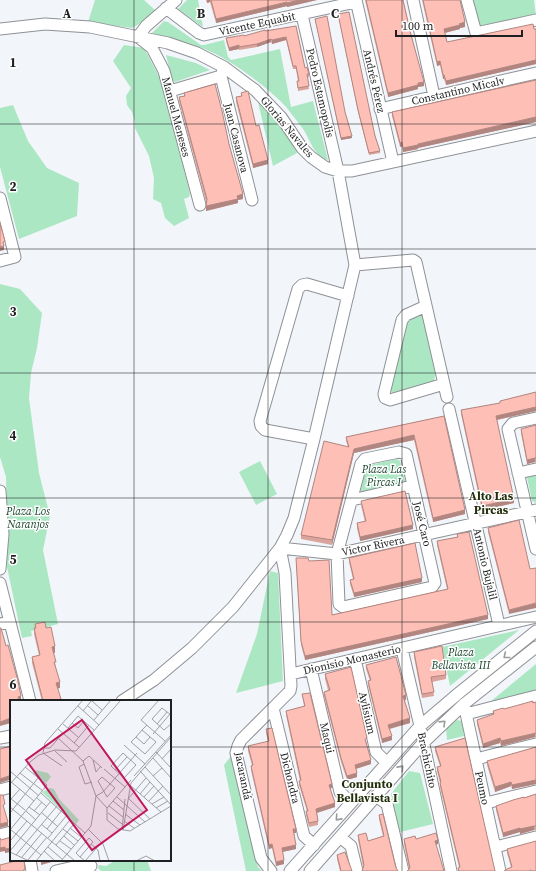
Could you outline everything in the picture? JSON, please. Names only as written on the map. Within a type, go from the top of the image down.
[{"type":"street","points":[[138,37],[146,26],[176,0]]},
{"type":"street","points":[[412,0],[434,96]]},
{"type":"street","points":[[468,0],[476,32],[536,20]]},
{"type":"street","name":"Vicente Equabit","points":[[166,8],[199,33],[204,35],[356,1]]},
{"type":"street","name":"Andrés Pérez","points":[[356,1],[393,162]]},
{"type":"street","name":"Pedro Estamopolis","points":[[302,14],[338,171],[355,265]]},
{"type":"street","name":"Glorias Navales","points":[[0,29],[32,25],[74,25],[106,29],[153,40],[197,53],[223,72],[245,82],[264,99],[281,118],[302,148],[311,157],[325,167],[338,171],[352,171],[536,131]]},
{"type":"street","name":"Manuel Meneses","points":[[138,37],[152,48],[164,71],[200,205]]},
{"type":"street","points":[[170,91],[223,72]]},
{"type":"street","name":"Juan Casanova","points":[[223,72],[252,200]]},
{"type":"street","name":"Constantino Micalv","points":[[380,109],[536,73]]},
{"type":"street","points":[[0,198],[15,257],[0,261]]},
{"type":"street","points":[[124,700],[154,680],[192,648],[233,607],[280,548],[288,535],[294,518],[314,439],[355,265],[413,260],[416,262],[446,397]]},
{"type":"street","points":[[314,439],[266,430],[261,426],[260,422],[298,289],[302,285],[307,284],[348,296]]},
{"type":"street","points":[[426,306],[406,315],[402,320],[384,394],[385,398],[390,400],[444,384]]},
{"type":"street","name":"Antonio Bujalil","points":[[449,409],[499,625]]},
{"type":"street","points":[[536,418],[513,423],[508,429],[518,474],[531,511],[536,548]]},
{"type":"street","name":"José Caro","points":[[400,452],[406,454],[435,583],[432,587],[343,607],[339,604],[337,554],[352,500],[361,464],[365,459],[400,452]]},
{"type":"street","points":[[518,474],[536,469]]},
{"type":"street","points":[[352,500],[412,486]]},
{"type":"street","points":[[0,491],[2,535],[0,569]]},
{"type":"street","name":"Victor Rivera","points":[[280,548],[337,554],[531,511]]},
{"type":"street","name":"Dionisio Monasterio","points":[[280,548],[285,573],[291,674],[536,617]]},
{"type":"street","points":[[0,583],[5,623],[30,700]]},
{"type":"street","points":[[290,871],[420,726],[536,631]]},
{"type":"street","points":[[310,871],[423,743],[465,709],[536,647]]},
{"type":"street","name":"Brachichito","points":[[402,649],[420,726],[450,871]]},
{"type":"street","name":"Aylisium","points":[[355,659],[376,752],[387,763]]},
{"type":"street","name":"Maqui","points":[[311,669],[340,792],[351,803]]},
{"type":"street","name":"Jacarandá","points":[[271,871],[261,858],[236,753],[241,740],[290,692],[291,674]]},
{"type":"street","points":[[465,709],[536,696]]},
{"type":"street","name":"Dichondra","points":[[273,708],[304,836],[314,845]]},
{"type":"street","name":"Peumo","points":[[465,709],[500,871]]},
{"type":"street","points":[[0,738],[10,736]]},
{"type":"street","points":[[476,759],[536,744]]},
{"type":"street","points":[[0,790],[10,788]]},
{"type":"street","points":[[486,803],[536,791]]},
{"type":"street","points":[[376,796],[387,804],[403,871]]},
{"type":"street","points":[[0,835],[10,832]]},
{"type":"street","points":[[340,837],[351,846],[357,871]]},
{"type":"street","points":[[495,847],[536,837]]},
{"type":"street","points":[[30,861],[32,871]]},
{"type":"street","points":[[56,871],[78,866],[93,866]]},
{"type":"green space","points":[[95,0],[144,0],[155,10],[132,28],[88,22]]},
{"type":"green space","points":[[187,0],[198,0],[203,27],[178,9]]},
{"type":"green space","points":[[472,0],[534,0],[536,16],[479,30]]},
{"type":"green space","points":[[164,21],[168,22],[201,45],[224,40],[228,57],[231,60],[280,49],[291,107],[313,101],[328,160],[316,152],[303,129],[287,108],[249,75],[227,60],[207,50],[152,33]]},
{"type":"green space","points":[[124,45],[144,48],[163,84],[190,194],[189,197],[184,199],[189,218],[174,226],[165,218],[161,203],[153,199],[154,178],[149,156],[135,128],[132,112],[127,105],[126,96],[131,88],[113,61]]},
{"type":"green space","points":[[166,55],[196,63],[210,70],[175,82],[172,80]]},
{"type":"green space","points":[[257,98],[282,126],[297,153],[273,166]]},
{"type":"green space","points":[[13,105],[28,141],[47,168],[79,183],[77,216],[19,239],[0,167],[0,108]]},
{"type":"green space","name":"Plaza Los Naranjos","points":[[0,284],[20,289],[42,313],[37,348],[31,373],[29,398],[39,473],[50,516],[43,550],[58,624],[31,631],[32,636],[22,638],[7,567],[6,477],[0,457]]},
{"type":"green space","points":[[420,314],[424,316],[435,375],[434,381],[393,393],[390,390],[406,325],[410,320]]},
{"type":"green space","name":"Plaza Las Pircas I","points":[[397,459],[400,461],[406,484],[360,494],[366,468],[370,465]]},
{"type":"green space","points":[[260,461],[277,494],[256,505],[239,472]]},
{"type":"green space","points":[[536,475],[536,503],[532,501],[527,477]]},
{"type":"green space","points":[[270,571],[278,573],[283,681],[236,693],[257,634]]},
{"type":"green space","name":"Plaza Bellavista III","points":[[519,630],[450,686],[442,647]]},
{"type":"green space","name":"Plaza Bellavista III","points":[[536,664],[536,692],[485,706]]},
{"type":"green space","points":[[457,720],[462,721],[464,736],[447,740],[446,729]]},
{"type":"green space","points":[[231,756],[258,867],[262,871],[246,871],[224,765]]},
{"type":"green space","points":[[409,771],[420,773],[433,824],[400,832],[391,794]]},
{"type":"green space","points":[[114,861],[147,861],[151,871],[101,871],[98,868],[99,865],[106,866]]},
{"type":"building","points":[[211,0],[299,0],[216,19]]},
{"type":"building","points":[[366,0],[403,0],[424,82],[388,93]]},
{"type":"building","points":[[423,0],[460,0],[465,22],[459,24],[460,25],[444,29],[447,42],[533,24],[534,29],[536,29],[536,60],[446,81],[440,61],[437,62]]},
{"type":"building","points":[[349,12],[375,136],[380,151],[369,153],[358,110],[338,14]]},
{"type":"building","points":[[327,16],[345,112],[352,136],[341,138],[315,19]]},
{"type":"building","points":[[296,26],[305,68],[307,67],[309,74],[307,74],[309,86],[298,88],[297,81],[299,81],[296,66],[293,66],[286,37],[271,39],[257,44],[239,47],[239,45],[229,48],[226,38],[244,36],[265,30]]},
{"type":"building","points":[[536,80],[536,117],[403,148],[402,142],[400,143],[392,112]]},
{"type":"building","points":[[215,84],[229,144],[243,194],[237,196],[238,199],[206,206],[207,199],[179,97],[185,96],[184,93]]},
{"type":"building","points":[[248,91],[256,126],[259,125],[268,160],[253,164],[236,97],[242,96],[241,93]]},
{"type":"building","points":[[0,223],[5,241],[3,242],[4,246],[0,247]]},
{"type":"building","points":[[536,392],[536,407],[496,416],[514,499],[482,506],[461,410],[500,403],[500,401]]},
{"type":"building","points":[[444,416],[465,510],[433,518],[414,435],[354,449],[332,540],[301,535],[324,441],[349,447],[346,437]]},
{"type":"building","points":[[536,425],[536,458],[527,460],[521,429]]},
{"type":"building","points":[[405,491],[413,525],[360,537],[357,523],[366,521],[361,501]]},
{"type":"building","points":[[519,520],[530,569],[536,568],[536,603],[509,610],[488,528]]},
{"type":"building","points":[[469,532],[488,615],[305,656],[301,641],[296,558],[308,558],[309,561],[329,560],[332,615],[448,589],[437,541],[458,537],[457,534]]},
{"type":"building","points":[[415,543],[422,578],[354,593],[350,580],[354,579],[349,558]]},
{"type":"building","points":[[45,622],[46,628],[51,627],[55,646],[52,647],[56,662],[54,662],[60,682],[56,683],[61,699],[43,700],[32,657],[40,655],[34,628],[36,628],[35,624]]},
{"type":"building","points":[[1,628],[6,646],[8,645],[21,696],[18,697],[19,700],[10,700],[10,718],[0,722]]},
{"type":"building","points":[[442,646],[446,675],[431,677],[434,692],[422,694],[414,652]]},
{"type":"building","points":[[396,657],[406,695],[403,696],[410,718],[388,725],[392,736],[382,739],[368,681],[371,680],[366,665]]},
{"type":"building","points":[[351,667],[367,738],[365,739],[371,760],[355,765],[357,773],[347,776],[324,692],[330,690],[325,674]]},
{"type":"building","points":[[310,693],[332,784],[329,785],[335,803],[316,809],[318,821],[309,823],[306,811],[308,811],[299,781],[301,780],[286,711],[305,706],[302,694]]},
{"type":"building","points":[[533,701],[533,703],[536,702],[536,733],[501,741],[500,738],[483,744],[477,720],[494,714],[493,711]]},
{"type":"building","points":[[272,728],[296,829],[293,829],[296,845],[282,848],[284,860],[276,862],[272,844],[269,845],[251,766],[253,765],[248,746],[269,741],[266,729]]},
{"type":"building","points":[[465,738],[495,871],[459,871],[458,868],[460,867],[437,767],[441,766],[435,747]]},
{"type":"building","points":[[10,746],[10,776],[0,779],[0,749]]},
{"type":"building","points":[[536,747],[536,780],[512,785],[511,782],[495,787],[487,761]]},
{"type":"building","points":[[536,794],[536,826],[520,828],[503,833],[496,806]]},
{"type":"building","points":[[0,795],[3,795],[5,804],[3,805],[8,822],[0,824]]},
{"type":"building","points":[[383,814],[398,871],[362,871],[364,865],[358,835],[366,833],[368,841],[384,836],[379,815]]},
{"type":"building","points":[[436,833],[438,840],[435,841],[444,871],[407,871],[410,868],[404,839],[415,836],[416,839]]},
{"type":"building","points":[[10,837],[10,848],[0,848],[0,838],[1,840]]},
{"type":"building","points":[[536,841],[536,871],[504,871],[512,867],[507,849]]},
{"type":"building","points":[[345,852],[352,871],[341,871],[337,855]]},
{"type":"building","points":[[16,861],[24,861],[25,869],[24,871],[0,871],[0,865]]},
{"type":"district","name":"Alto Las Pircas","points":[[491,503]]},
{"type":"district","name":"Conjunto Bellavista I","points":[[367,791]]}]
